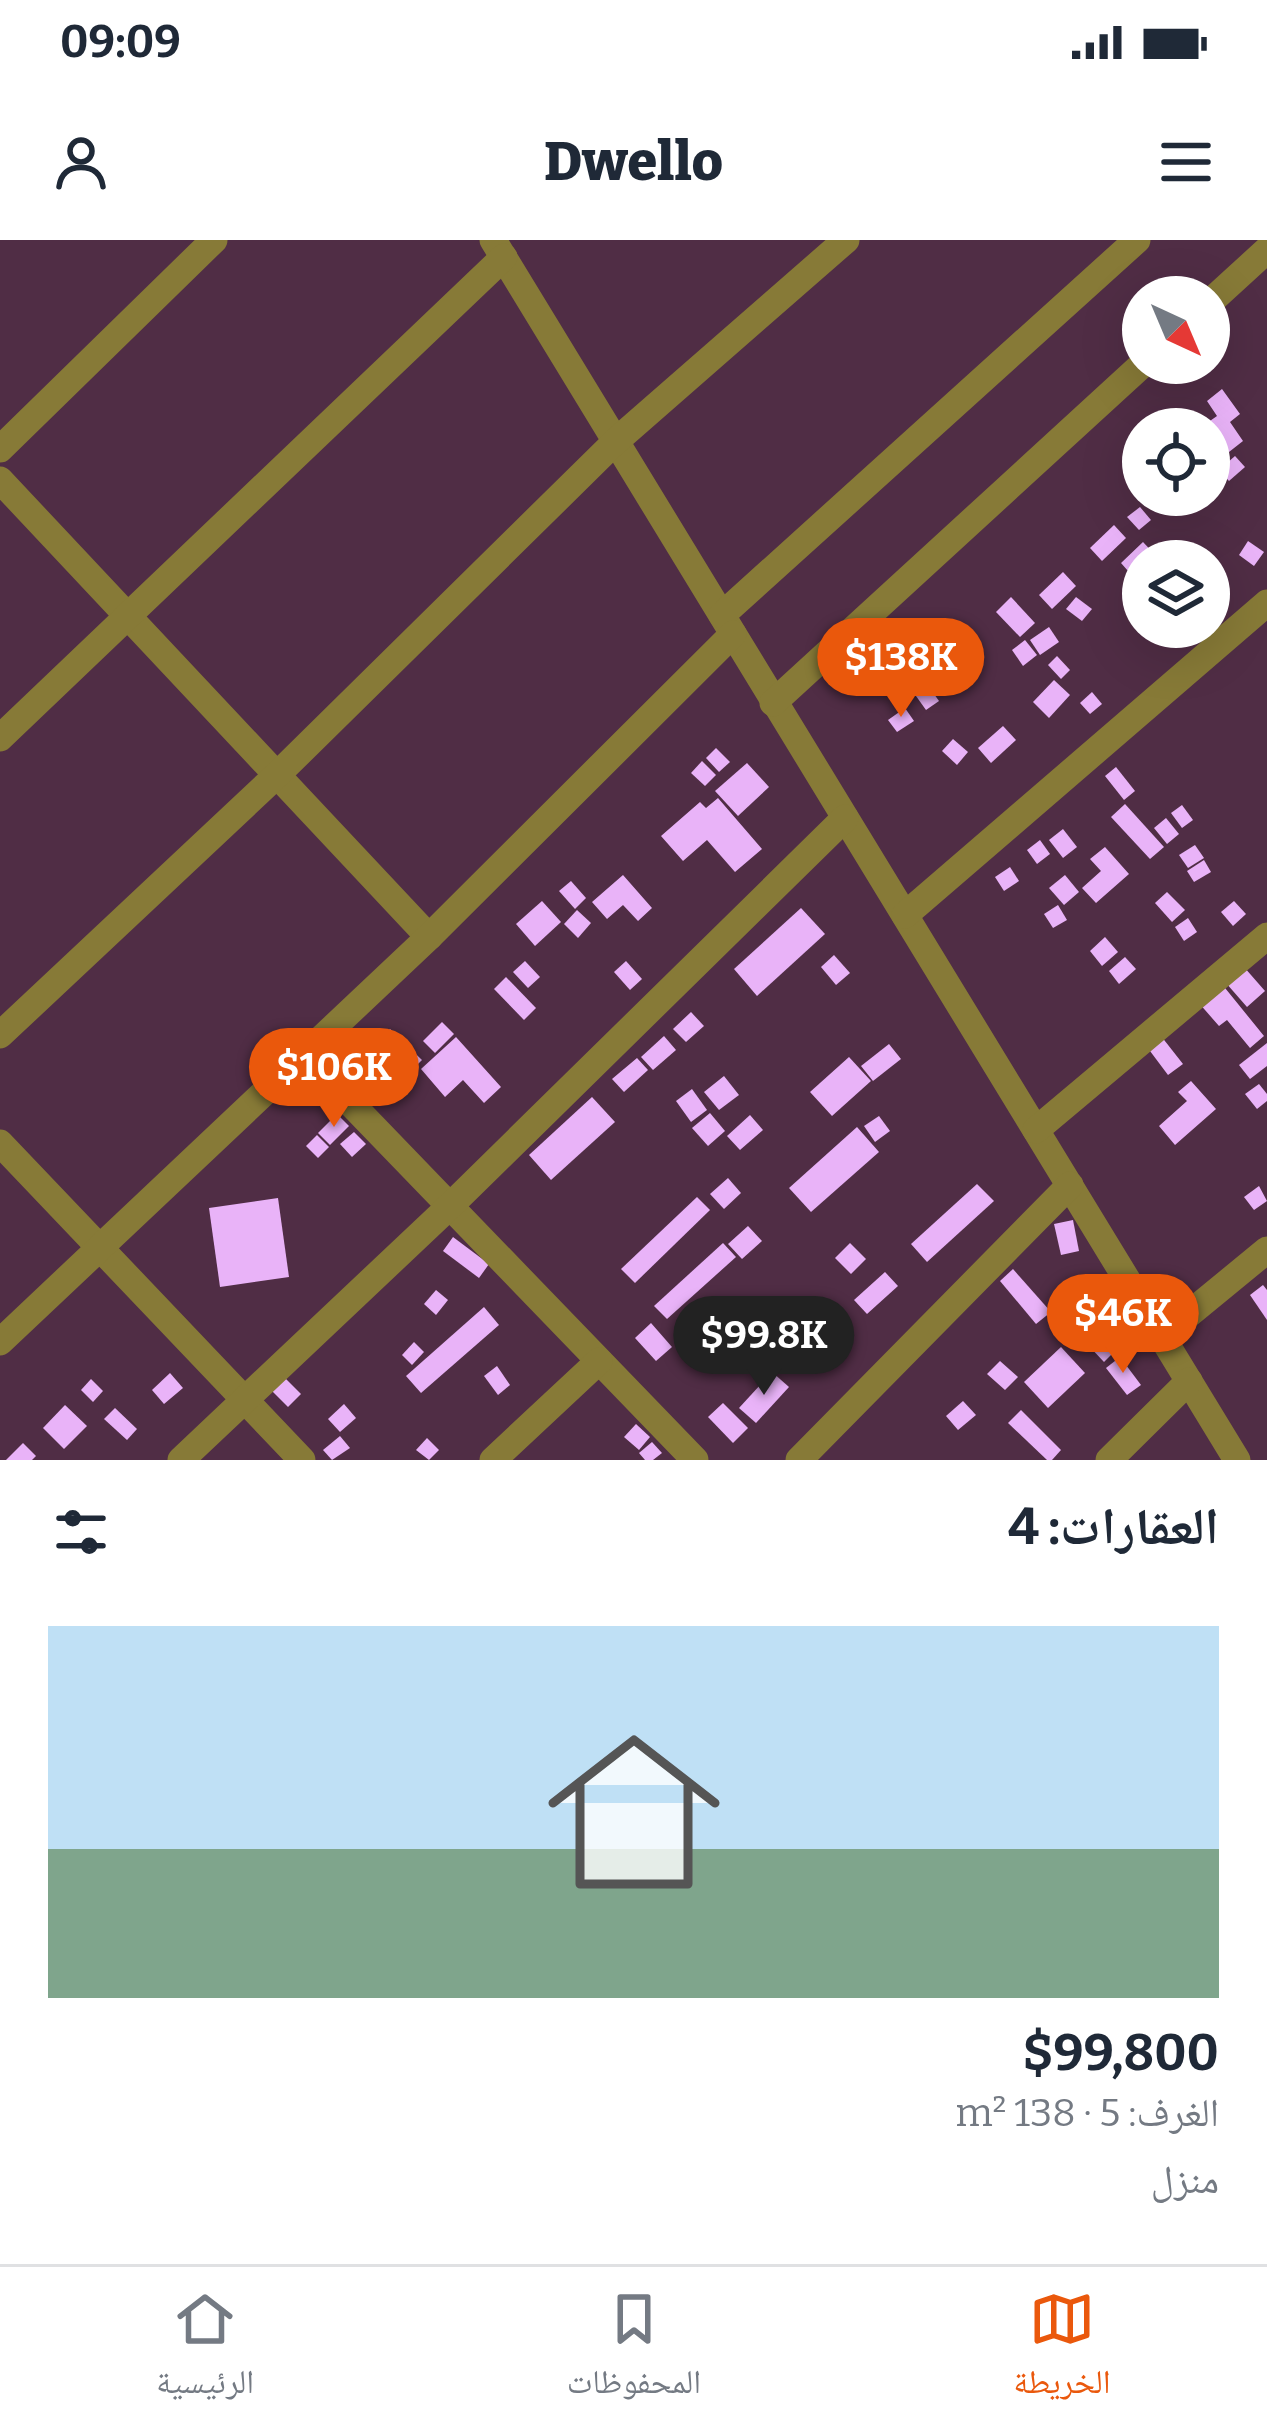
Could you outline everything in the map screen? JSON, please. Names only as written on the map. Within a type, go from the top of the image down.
[{"type":"street","points":[[0,449],[214,240]]},
{"type":"street","points":[[0,1035],[277,775],[616,441],[846,240]]},
{"type":"street","points":[[0,1342],[429,937],[728,624],[1137,240]]},
{"type":"street","points":[[0,738],[498,249],[1237,1460]]},
{"type":"street","points":[[1230,284],[1267,250]]},
{"type":"street","points":[[773,703],[1122,383]]},
{"type":"street","points":[[0,480],[429,937]]},
{"type":"street","points":[[905,915],[1267,603]]},
{"type":"street","points":[[181,1460],[450,1206],[845,818]]},
{"type":"street","points":[[1036,1130],[1267,936]]},
{"type":"street","points":[[304,1055],[695,1460]]},
{"type":"street","points":[[0,1143],[302,1460]]},
{"type":"street","points":[[799,1460],[1070,1185]]},
{"type":"street","points":[[1161,1337],[1267,1250]]},
{"type":"street","points":[[493,1460],[599,1361]]},
{"type":"street","points":[[1109,1460],[1189,1381]]},
{"type":"building","points":[[1222,389],[1240,414],[1230,422],[1230,408],[1212,408],[1207,401]]},
{"type":"building","points":[[1230,422],[1243,441],[1230,451]]},
{"type":"building","points":[[1235,456],[1245,467],[1230,480],[1230,460]]},
{"type":"building","points":[[1148,516],[1151,520],[1139,530],[1127,517]]},
{"type":"building","points":[[1114,525],[1126,538],[1102,561],[1090,548]]},
{"type":"building","points":[[1248,541],[1264,552],[1254,566],[1239,555]]},
{"type":"building","points":[[1063,572],[1076,586],[1052,609],[1039,595]]},
{"type":"building","points":[[1011,597],[1035,623],[1020,637],[996,612]]},
{"type":"building","points":[[1076,597],[1092,609],[1082,621],[1066,609]]},
{"type":"building","points":[[897,625],[906,640],[894,648],[885,634]]},
{"type":"building","points":[[1049,627],[1059,642],[1040,655],[1030,640]]},
{"type":"building","points":[[1025,640],[1037,655],[1023,666],[1012,650]]},
{"type":"building","points":[[853,644],[864,660],[850,670],[839,654]]},
{"type":"building","points":[[1057,656],[1070,670],[1061,679],[1048,665]]},
{"type":"building","points":[[1054,680],[1070,695],[1049,718],[1033,702]]},
{"type":"building","points":[[929,687],[939,701],[926,710],[916,696]]},
{"type":"building","points":[[1092,692],[1102,704],[1090,714],[1080,703]]},
{"type":"building","points":[[905,708],[914,721],[897,732],[888,720]]},
{"type":"building","points":[[1003,726],[1016,740],[991,763],[978,748]]},
{"type":"building","points":[[953,739],[968,752],[957,765],[942,751]]},
{"type":"building","points":[[716,748],[730,762],[719,772],[706,758]]},
{"type":"building","points":[[702,761],[716,775],[705,786],[691,773]]},
{"type":"building","points":[[747,763],[769,787],[738,816],[715,791]]},
{"type":"building","points":[[1116,767],[1135,791],[1124,800],[1105,776]]},
{"type":"building","points":[[718,798],[762,849],[735,872],[707,840],[683,861],[661,836],[700,802],[706,808]]},
{"type":"building","points":[[1125,804],[1164,847],[1150,859],[1111,817]]},
{"type":"building","points":[[1182,805],[1193,820],[1182,828],[1171,813]]},
{"type":"building","points":[[1166,818],[1179,834],[1167,844],[1154,828]]},
{"type":"building","points":[[1063,829],[1077,847],[1063,858],[1049,840]]},
{"type":"building","points":[[1040,840],[1050,854],[1037,864],[1027,850]]},
{"type":"building","points":[[1195,845],[1204,858],[1188,868],[1179,855]]},
{"type":"building","points":[[1105,847],[1129,874],[1096,903],[1082,888],[1101,871],[1090,859]]},
{"type":"building","points":[[1204,860],[1211,872],[1194,882],[1187,871]]},
{"type":"building","points":[[1010,867],[1019,881],[1004,891],[995,877]]},
{"type":"building","points":[[623,875],[652,908],[638,921],[623,905],[607,919],[592,902]]},
{"type":"building","points":[[1065,875],[1079,892],[1064,905],[1049,888]]},
{"type":"building","points":[[571,881],[586,898],[575,909],[559,891]]},
{"type":"building","points":[[1167,892],[1185,910],[1172,922],[1155,903]]},
{"type":"building","points":[[542,901],[561,922],[535,946],[516,924]]},
{"type":"building","points":[[1234,901],[1246,914],[1233,926],[1221,912]]},
{"type":"building","points":[[1058,905],[1067,920],[1053,928],[1044,914]]},
{"type":"building","points":[[801,908],[825,934],[757,996],[734,969]]},
{"type":"building","points":[[577,910],[591,923],[578,938],[564,924]]},
{"type":"building","points":[[1188,918],[1197,932],[1184,941],[1175,927]]},
{"type":"building","points":[[1105,937],[1118,952],[1102,966],[1090,951]]},
{"type":"building","points":[[834,955],[850,973],[836,985],[821,967]]},
{"type":"building","points":[[1125,957],[1136,969],[1119,984],[1109,971]]},
{"type":"building","points":[[525,961],[540,977],[528,988],[513,972]]},
{"type":"building","points":[[626,961],[642,979],[630,990],[614,972]]},
{"type":"building","points":[[1244,967],[1265,991],[1247,1007],[1226,983]]},
{"type":"building","points":[[506,977],[536,1008],[524,1020],[494,989]]},
{"type":"building","points":[[1221,983],[1264,1036],[1250,1048],[1227,1020],[1219,1026],[1198,1002]]},
{"type":"building","points":[[691,1012],[704,1026],[686,1042],[673,1029]]},
{"type":"building","points":[[442,1022],[454,1034],[435,1053],[423,1041]]},
{"type":"building","points":[[390,1029],[422,1060],[400,1082],[384,1066],[392,1058],[377,1044]]},
{"type":"building","points":[[664,1036],[676,1050],[653,1070],[641,1057]]},
{"type":"building","points":[[1161,1036],[1183,1064],[1168,1075],[1147,1047]]},
{"type":"building","points":[[456,1037],[501,1087],[484,1103],[463,1080],[445,1097],[421,1069]]},
{"type":"building","points":[[1267,1043],[1267,1066],[1250,1079],[1239,1065]]},
{"type":"building","points":[[889,1044],[901,1059],[873,1081],[861,1066]]},
{"type":"building","points":[[849,1057],[871,1081],[832,1116],[810,1092]]},
{"type":"building","points":[[637,1058],[648,1070],[624,1092],[612,1079]]},
{"type":"building","points":[[724,1076],[739,1095],[719,1110],[704,1092]]},
{"type":"building","points":[[1191,1081],[1216,1109],[1175,1145],[1159,1126],[1187,1101],[1178,1092]]},
{"type":"building","points":[[1259,1084],[1267,1101],[1257,1109],[1245,1094]]},
{"type":"building","points":[[692,1089],[707,1110],[691,1122],[676,1101]]},
{"type":"building","points":[[592,1097],[615,1122],[551,1180],[529,1155]]},
{"type":"building","points":[[710,1113],[725,1131],[708,1146],[692,1128]]},
{"type":"building","points":[[337,1114],[349,1126],[330,1145],[318,1133]]},
{"type":"building","points":[[750,1115],[763,1130],[740,1150],[727,1136]]},
{"type":"building","points":[[879,1116],[890,1131],[875,1142],[864,1126]]},
{"type":"building","points":[[857,1127],[879,1152],[811,1212],[789,1188]]},
{"type":"building","points":[[354,1132],[366,1144],[352,1157],[340,1144]]},
{"type":"building","points":[[317,1135],[329,1147],[318,1158],[306,1146]]},
{"type":"building","points":[[728,1178],[741,1193],[724,1209],[710,1194]]},
{"type":"building","points":[[977,1184],[994,1201],[927,1262],[911,1244]]},
{"type":"building","points":[[1259,1186],[1267,1201],[1254,1210],[1244,1197]]},
{"type":"building","points":[[697,1197],[710,1210],[635,1283],[621,1269]]},
{"type":"building","points":[[278,1198],[289,1277],[220,1287],[209,1208]]},
{"type":"building","points":[[1073,1220],[1079,1251],[1061,1255],[1054,1224]]},
{"type":"building","points":[[748,1226],[762,1241],[742,1259],[728,1244]]},
{"type":"building","points":[[453,1237],[489,1264],[479,1278],[443,1251]]},
{"type":"building","points":[[723,1243],[736,1257],[667,1319],[654,1306]]},
{"type":"building","points":[[850,1243],[866,1259],[851,1274],[835,1258]]},
{"type":"building","points":[[1013,1269],[1051,1312],[1036,1324],[1000,1281]]},
{"type":"building","points":[[885,1272],[898,1286],[867,1314],[854,1300]]},
{"type":"building","points":[[1263,1285],[1267,1290],[1267,1320],[1250,1295]]},
{"type":"building","points":[[436,1290],[448,1300],[436,1315],[424,1304]]},
{"type":"building","points":[[484,1307],[499,1325],[421,1393],[406,1376]]},
{"type":"building","points":[[651,1323],[672,1347],[656,1361],[635,1338]]},
{"type":"building","points":[[823,1328],[839,1346],[817,1366],[800,1348]]},
{"type":"building","points":[[1100,1333],[1116,1350],[1104,1362],[1088,1345]]},
{"type":"building","points":[[414,1342],[424,1352],[412,1365],[402,1355]]},
{"type":"building","points":[[1061,1347],[1085,1373],[1048,1408],[1024,1382]]},
{"type":"building","points":[[1120,1357],[1141,1385],[1127,1395],[1106,1368]]},
{"type":"building","points":[[1000,1361],[1018,1377],[1005,1390],[987,1374]]},
{"type":"building","points":[[497,1366],[510,1385],[498,1395],[484,1376]]},
{"type":"building","points":[[772,1372],[789,1387],[756,1423],[739,1408]]},
{"type":"building","points":[[170,1373],[183,1388],[164,1404],[152,1390]]},
{"type":"building","points":[[284,1377],[301,1394],[288,1407],[271,1390]]},
{"type":"building","points":[[91,1379],[103,1391],[93,1402],[81,1390]]},
{"type":"building","points":[[963,1401],[976,1415],[958,1430],[946,1416]]},
{"type":"building","points":[[723,1403],[748,1428],[733,1443],[708,1417]]},
{"type":"building","points":[[344,1404],[356,1418],[340,1432],[328,1419]]},
{"type":"building","points":[[65,1405],[87,1426],[64,1449],[43,1428]]},
{"type":"building","points":[[115,1408],[137,1429],[127,1440],[104,1419]]},
{"type":"building","points":[[1021,1410],[1061,1450],[1052,1460],[1008,1423]]},
{"type":"building","points":[[636,1424],[650,1437],[639,1450],[624,1437]]},
{"type":"building","points":[[340,1436],[350,1448],[332,1460],[323,1450]]},
{"type":"building","points":[[427,1438],[439,1450],[429,1460],[416,1450]]},
{"type":"building","points":[[652,1442],[662,1453],[645,1460],[639,1453]]},
{"type":"building","points":[[23,1443],[36,1456],[32,1460],[6,1460]]}]
